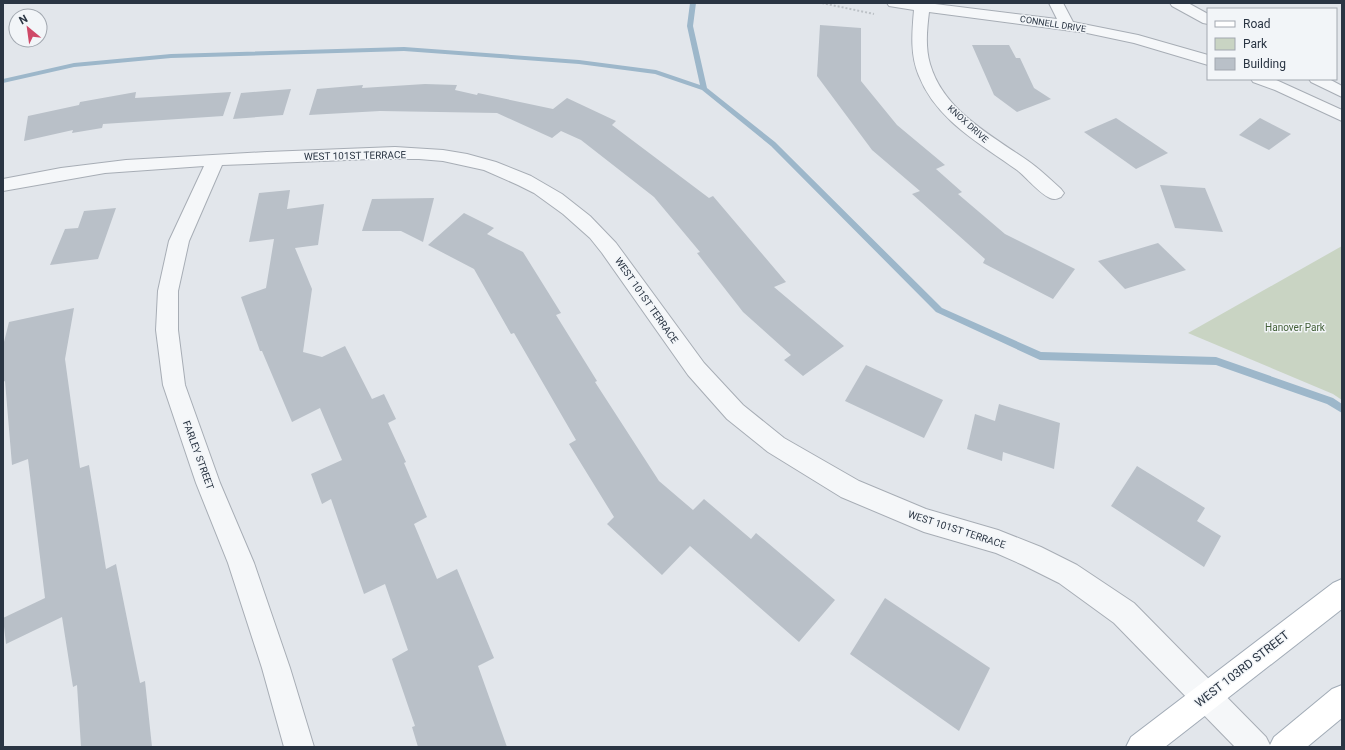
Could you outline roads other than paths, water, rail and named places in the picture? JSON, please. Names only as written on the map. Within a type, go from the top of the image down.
[{"type":"main road","name":"WEST 103RD STREET","points":[[1141,747],[1342,592]]},
{"type":"main road","points":[[1284,747],[1342,698]]},
{"type":"street","name":"CONNELL DRIVE","points":[[894,3],[1030,19],[1067,25],[1145,41],[1207,60]]},
{"type":"street","points":[[1056,3],[1067,25]]},
{"type":"street","points":[[1180,3],[1207,19]]},
{"type":"street","name":"KNOX DRIVE","points":[[922,7],[918,40],[922,63],[933,88],[951,111],[979,135],[998,150],[1022,165],[1056,192]]},
{"type":"street","points":[[1266,80],[1288,83],[1342,116]]},
{"type":"street","points":[[1319,80],[1342,92]]},
{"type":"street","name":"WEST 101ST TERRACE","points":[[3,185],[121,166],[216,160],[386,153],[431,155],[467,160],[489,166],[525,180],[545,190],[580,216],[596,231],[610,248],[696,369],[735,412],[776,445],[850,489],[924,520],[998,542],[1032,556],[1068,574],[1124,613],[1256,747]]},
{"type":"street","name":"FARLEY STREET","points":[[216,160],[179,241],[168,291],[167,330],[174,386],[208,483],[241,563],[276,668],[299,747]]},
{"type":"waterway","points":[[693,3],[690,26],[704,89]]},
{"type":"waterway","points":[[3,81],[74,65],[171,56],[404,49],[579,62],[656,72],[704,89]]},
{"type":"waterway","points":[[704,89],[773,144],[939,310],[1040,356],[1216,361],[1330,401],[1342,409]]},
{"type":"park label","name":"Hanover Park","points":[[1295,327]]}]
